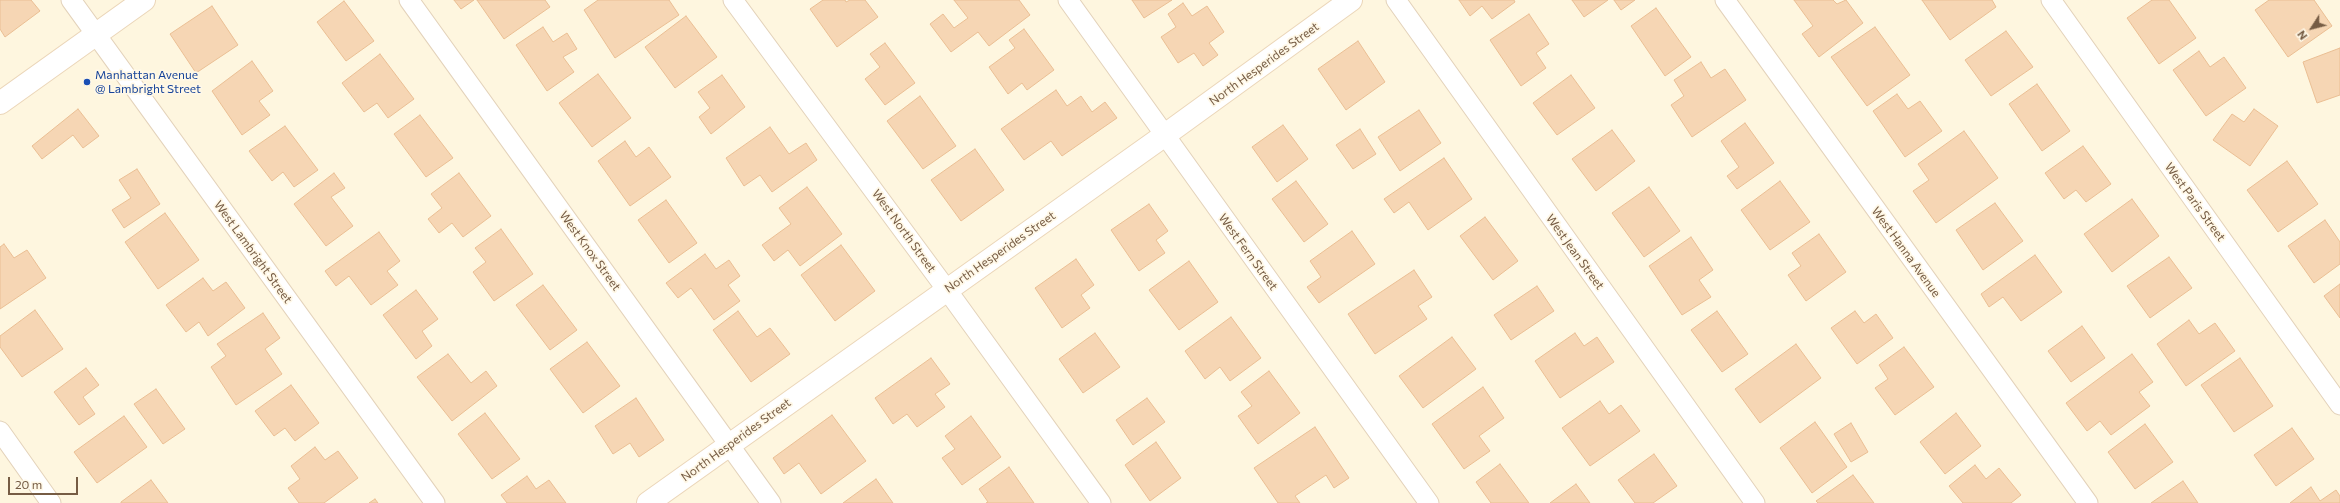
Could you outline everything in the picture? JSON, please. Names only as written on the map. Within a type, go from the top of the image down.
[{"type":"street","name":"West Lambright Street","points":[[71,0],[436,503]]},
{"type":"street","points":[[0,103],[144,0]]},
{"type":"street","name":"West Knox Street","points":[[409,0],[771,503]]},
{"type":"street","name":"West North Street","points":[[733,0],[947,290],[1101,503]]},
{"type":"street","name":"West Fern Street","points":[[1068,0],[1429,503]]},
{"type":"street","name":"North Hesperides Street","points":[[648,503],[1352,0]]},
{"type":"street","name":"West Jean Street","points":[[1396,0],[1755,503]]},
{"type":"street","name":"West Hanna Avenue","points":[[1725,0],[2088,503]]},
{"type":"street","name":"West Paris Street","points":[[2051,0],[2340,404]]},
{"type":"street","points":[[0,431],[51,503]]},
{"type":"building","points":[[0,0],[31,0],[40,11],[5,37],[0,29]]},
{"type":"building","points":[[454,0],[474,0],[461,9]]},
{"type":"building","points":[[477,0],[545,0],[550,7],[504,39]]},
{"type":"building","points":[[598,0],[669,0],[679,15],[615,58],[584,10]]},
{"type":"building","points":[[823,0],[845,0],[846,2],[850,0],[865,0],[878,17],[837,47],[810,9]]},
{"type":"building","points":[[954,0],[1019,0],[1030,15],[989,46],[978,32],[951,52],[930,24],[943,14],[954,28],[968,18]]},
{"type":"building","points":[[1132,0],[1172,0],[1144,18]]},
{"type":"building","points":[[1459,0],[1514,0],[1515,2],[1492,19],[1482,6],[1470,16]]},
{"type":"building","points":[[1572,0],[1608,0],[1584,17]]},
{"type":"building","points":[[1614,0],[1635,0],[1621,10]]},
{"type":"building","points":[[1794,0],[1833,0],[1837,4],[1846,0],[1863,23],[1819,57],[1802,34],[1813,26]]},
{"type":"building","points":[[1922,0],[1992,0],[1996,7],[1950,40]]},
{"type":"building","points":[[2152,0],[2169,0],[2196,38],[2159,64],[2127,18]]},
{"type":"building","points":[[2269,0],[2314,0],[2332,26],[2288,57],[2255,10]]},
{"type":"building","points":[[344,1],[374,41],[346,61],[317,22]]},
{"type":"building","points":[[1183,3],[1192,16],[1207,6],[1224,32],[1209,43],[1218,55],[1203,66],[1194,53],[1178,63],[1161,37],[1176,27],[1168,14]]},
{"type":"building","points":[[212,6],[238,45],[196,73],[170,34]]},
{"type":"building","points":[[1656,8],[1691,57],[1665,76],[1631,26]]},
{"type":"building","points":[[1529,14],[1549,44],[1536,53],[1546,68],[1521,86],[1490,40]]},
{"type":"building","points":[[686,16],[717,57],[675,88],[645,47]]},
{"type":"building","points":[[543,27],[553,42],[567,33],[577,49],[563,57],[574,72],[547,91],[516,45]]},
{"type":"building","points":[[1875,27],[1910,75],[1867,106],[1831,57]]},
{"type":"building","points":[[1024,29],[1054,70],[1027,90],[1022,83],[1008,94],[989,67],[1015,48],[1009,40]]},
{"type":"building","points":[[2006,31],[2033,67],[1991,96],[1965,60]]},
{"type":"building","points":[[1358,41],[1385,82],[1346,110],[1318,69]]},
{"type":"building","points":[[885,43],[915,83],[885,105],[865,79],[880,67],[870,54]]},
{"type":"building","points":[[2340,48],[2340,95],[2317,103],[2303,62]]},
{"type":"building","points":[[2199,51],[2210,67],[2224,57],[2246,88],[2206,116],[2173,70]]},
{"type":"building","points":[[380,54],[414,99],[388,118],[377,103],[364,112],[342,83]]},
{"type":"building","points":[[252,61],[273,91],[259,101],[270,115],[242,135],[212,91]]},
{"type":"building","points":[[1701,62],[1711,78],[1725,69],[1746,100],[1692,137],[1671,105],[1684,96],[1674,80]]},
{"type":"building","points":[[598,74],[631,118],[592,147],[559,103]]},
{"type":"building","points":[[722,75],[745,107],[711,134],[699,117],[710,108],[698,92]]},
{"type":"building","points":[[1571,75],[1595,108],[1557,135],[1533,103]]},
{"type":"building","points":[[2037,84],[2070,131],[2042,151],[2009,104]]},
{"type":"building","points":[[1056,90],[1067,106],[1081,96],[1092,112],[1105,102],[1117,118],[1062,156],[1051,141],[1024,160],[1001,129]]},
{"type":"building","points":[[1897,94],[1908,109],[1920,101],[1942,131],[1905,157],[1873,111]]},
{"type":"building","points":[[920,96],[956,146],[923,169],[887,121]]},
{"type":"building","points":[[78,109],[99,136],[83,148],[73,135],[42,159],[32,146]]},
{"type":"building","points":[[2254,109],[2278,126],[2250,166],[2213,140],[2232,114],[2244,122]]},
{"type":"building","points":[[1419,110],[1441,143],[1400,171],[1378,137]]},
{"type":"building","points":[[420,115],[453,158],[426,177],[394,134]]},
{"type":"building","points":[[1745,123],[1774,163],[1737,189],[1727,176],[1739,167],[1721,141]]},
{"type":"building","points":[[1283,125],[1308,159],[1277,182],[1252,147]]},
{"type":"building","points":[[285,126],[318,170],[294,187],[283,172],[272,181],[249,151]]},
{"type":"building","points":[[770,127],[789,154],[806,143],[817,160],[772,192],[760,175],[744,186],[726,158]]},
{"type":"building","points":[[1360,129],[1376,154],[1353,169],[1336,145]]},
{"type":"building","points":[[1612,130],[1635,161],[1596,191],[1572,159]]},
{"type":"building","points":[[1964,131],[1998,178],[1936,223],[1913,191],[1929,180],[1918,164]]},
{"type":"building","points":[[625,141],[636,157],[649,147],[671,177],[630,206],[598,161]]},
{"type":"building","points":[[2083,146],[2111,184],[2086,202],[2076,190],[2064,199],[2045,173]]},
{"type":"building","points":[[975,149],[1004,190],[961,221],[931,180]]},
{"type":"building","points":[[1444,158],[1472,199],[1428,230],[1409,202],[1394,213],[1384,199]]},
{"type":"building","points":[[2287,161],[2318,204],[2278,232],[2247,190]]},
{"type":"building","points":[[137,169],[160,204],[124,228],[112,210],[131,198],[119,180]]},
{"type":"building","points":[[334,173],[345,188],[331,197],[353,226],[326,246],[294,204]]},
{"type":"building","points":[[459,173],[491,216],[463,237],[452,223],[439,233],[428,219],[442,208],[431,194]]},
{"type":"building","points":[[1296,181],[1328,224],[1304,242],[1272,199]]},
{"type":"building","points":[[1780,181],[1810,222],[1770,250],[1741,210]]},
{"type":"building","points":[[807,187],[842,234],[800,266],[788,250],[774,261],[762,245],[791,224],[779,208]]},
{"type":"building","points":[[1649,187],[1680,231],[1644,257],[1612,213]]},
{"type":"building","points":[[2132,199],[2159,236],[2112,272],[2084,234]]},
{"type":"building","points":[[666,200],[697,243],[669,263],[638,220]]},
{"type":"building","points":[[1995,203],[2023,241],[1983,270],[1956,230]]},
{"type":"building","points":[[1149,204],[1168,231],[1156,240],[1165,253],[1139,271],[1111,230]]},
{"type":"building","points":[[165,213],[199,260],[158,289],[125,242]]},
{"type":"building","points":[[1485,217],[1518,261],[1493,280],[1460,236]]},
{"type":"building","points":[[2325,220],[2340,242],[2340,264],[2314,283],[2288,246]]},
{"type":"building","points":[[501,229],[533,274],[494,301],[473,272],[486,262],[475,248]]},
{"type":"building","points":[[1352,231],[1375,264],[1319,303],[1307,287],[1321,277],[1310,261]]},
{"type":"building","points":[[379,232],[400,261],[387,271],[398,285],[371,305],[349,276],[336,286],[325,271]]},
{"type":"building","points":[[1819,234],[1846,272],[1806,301],[1788,275],[1801,266],[1792,253]]},
{"type":"building","points":[[1691,237],[1713,270],[1699,280],[1711,297],[1682,315],[1649,266]]},
{"type":"building","points":[[4,244],[14,258],[27,250],[46,278],[0,309],[0,247]]},
{"type":"building","points":[[841,245],[875,291],[835,321],[801,275]]},
{"type":"building","points":[[705,254],[716,269],[729,260],[740,276],[728,285],[740,301],[714,320],[691,288],[678,298],[666,283]]},
{"type":"building","points":[[2035,255],[2062,292],[2021,321],[2003,297],[1989,307],[1981,294]]},
{"type":"building","points":[[2169,257],[2192,288],[2150,318],[2127,286]]},
{"type":"building","points":[[1076,259],[1094,285],[1081,295],[1090,308],[1062,328],[1035,288]]},
{"type":"building","points":[[1189,261],[1218,302],[1179,330],[1149,290]]},
{"type":"building","points":[[1414,270],[1432,297],[1418,306],[1427,319],[1375,354],[1348,314]]},
{"type":"building","points":[[203,278],[213,291],[226,282],[245,308],[208,336],[199,322],[186,332],[166,305]]},
{"type":"building","points":[[2340,284],[2340,318],[2324,296]]},
{"type":"building","points":[[543,285],[577,330],[550,350],[516,305]]},
{"type":"building","points":[[1537,286],[1554,311],[1511,340],[1494,315]]},
{"type":"building","points":[[416,290],[438,319],[422,331],[432,346],[416,359],[383,315]]},
{"type":"building","points":[[35,310],[63,349],[22,377],[0,347],[0,336]]},
{"type":"building","points":[[738,311],[757,337],[770,328],[790,354],[751,382],[713,330]]},
{"type":"building","points":[[1717,311],[1748,354],[1722,372],[1691,330]]},
{"type":"building","points":[[1855,311],[1864,323],[1876,314],[1893,338],[1857,364],[1831,328]]},
{"type":"building","points":[[263,313],[280,338],[265,349],[282,374],[236,405],[211,367],[226,356],[217,344]]},
{"type":"building","points":[[1231,317],[1261,358],[1230,381],[1220,367],[1205,379],[1185,351]]},
{"type":"building","points":[[2189,320],[2199,334],[2215,323],[2235,351],[2186,386],[2157,344]]},
{"type":"building","points":[[2082,326],[2105,358],[2071,382],[2048,351]]},
{"type":"building","points":[[1095,333],[1120,367],[1083,393],[1059,359]]},
{"type":"building","points":[[1575,333],[1584,346],[1597,337],[1614,362],[1560,398],[1535,361]]},
{"type":"building","points":[[1452,337],[1476,369],[1423,408],[1399,376]]},
{"type":"building","points":[[587,342],[620,386],[583,413],[550,369]]},
{"type":"building","points":[[1796,344],[1821,378],[1760,423],[1735,389]]},
{"type":"building","points":[[1904,347],[1934,387],[1895,415],[1875,388],[1888,379],[1879,365]]},
{"type":"building","points":[[448,354],[471,383],[486,371],[497,386],[452,421],[417,377]]},
{"type":"building","points":[[2132,354],[2153,382],[2139,392],[2150,406],[2111,435],[2100,421],[2087,431],[2066,403]]},
{"type":"building","points":[[931,358],[950,384],[935,394],[945,407],[917,427],[907,414],[893,424],[875,398]]},
{"type":"building","points":[[2240,358],[2273,406],[2234,432],[2201,385]]},
{"type":"building","points":[[86,368],[99,385],[83,397],[95,414],[79,425],[54,392]]},
{"type":"building","points":[[1269,371],[1300,413],[1258,444],[1238,416],[1252,406],[1241,392]]},
{"type":"building","points":[[291,385],[319,423],[295,441],[285,428],[274,436],[255,411]]},
{"type":"building","points":[[1483,387],[1504,418],[1479,436],[1490,451],[1464,469],[1432,424]]},
{"type":"building","points":[[156,389],[185,429],[163,444],[134,404]]},
{"type":"building","points":[[636,398],[664,440],[639,457],[630,443],[613,454],[595,426]]},
{"type":"building","points":[[1147,398],[1165,422],[1133,445],[1116,420]]},
{"type":"building","points":[[1600,401],[1609,414],[1621,405],[1640,431],[1590,466],[1562,428]]},
{"type":"building","points":[[485,413],[520,459],[492,479],[458,434]]},
{"type":"building","points":[[1956,413],[1981,446],[1945,474],[1920,442]]},
{"type":"building","points":[[832,415],[866,461],[821,494],[799,463],[784,474],[773,458]]},
{"type":"building","points":[[124,416],[147,447],[97,483],[74,452]]},
{"type":"building","points":[[971,416],[1001,457],[962,485],[942,458],[955,449],[945,436]]},
{"type":"building","points":[[1815,422],[1847,467],[1812,493],[1780,448]]},
{"type":"building","points":[[1851,423],[1868,452],[1851,462],[1834,434]]},
{"type":"building","points":[[2145,424],[2173,462],[2135,489],[2108,452]]},
{"type":"building","points":[[1315,427],[1349,478],[1334,488],[1326,475],[1295,496],[1300,503],[1278,503],[1254,468]]},
{"type":"building","points":[[2292,428],[2314,459],[2276,486],[2254,455]]},
{"type":"building","points":[[1156,442],[1181,478],[1150,501],[1125,465]]},
{"type":"building","points":[[315,447],[325,460],[338,451],[358,478],[324,503],[299,503],[288,488],[300,479],[291,466]]},
{"type":"building","points":[[1654,454],[1677,486],[1653,503],[1635,503],[1618,480]]},
{"type":"building","points":[[1500,464],[1529,503],[1491,503],[1476,482]]},
{"type":"building","points":[[1975,465],[1986,479],[1999,468],[2021,495],[2011,503],[1963,503],[1949,486]]},
{"type":"building","points":[[1009,467],[1034,503],[986,503],[988,502],[979,489]]},
{"type":"building","points":[[1853,475],[1874,503],[1818,503],[1816,501]]},
{"type":"building","points":[[527,476],[536,489],[549,480],[566,503],[507,503],[501,495]]},
{"type":"building","points":[[876,479],[893,503],[843,503]]},
{"type":"building","points":[[151,480],[168,503],[121,503],[121,502]]},
{"type":"building","points":[[2183,481],[2198,503],[2151,503]]},
{"type":"building","points":[[1576,484],[1590,503],[1550,503]]},
{"type":"building","points":[[2311,487],[2320,501],[2336,490],[2340,496],[2340,503],[2290,503]]},
{"type":"building","points":[[375,499],[378,503],[369,503]]},
{"type":"place","name":"Manhattan Avenue @ Lambright Street","points":[[87,82]]}]
